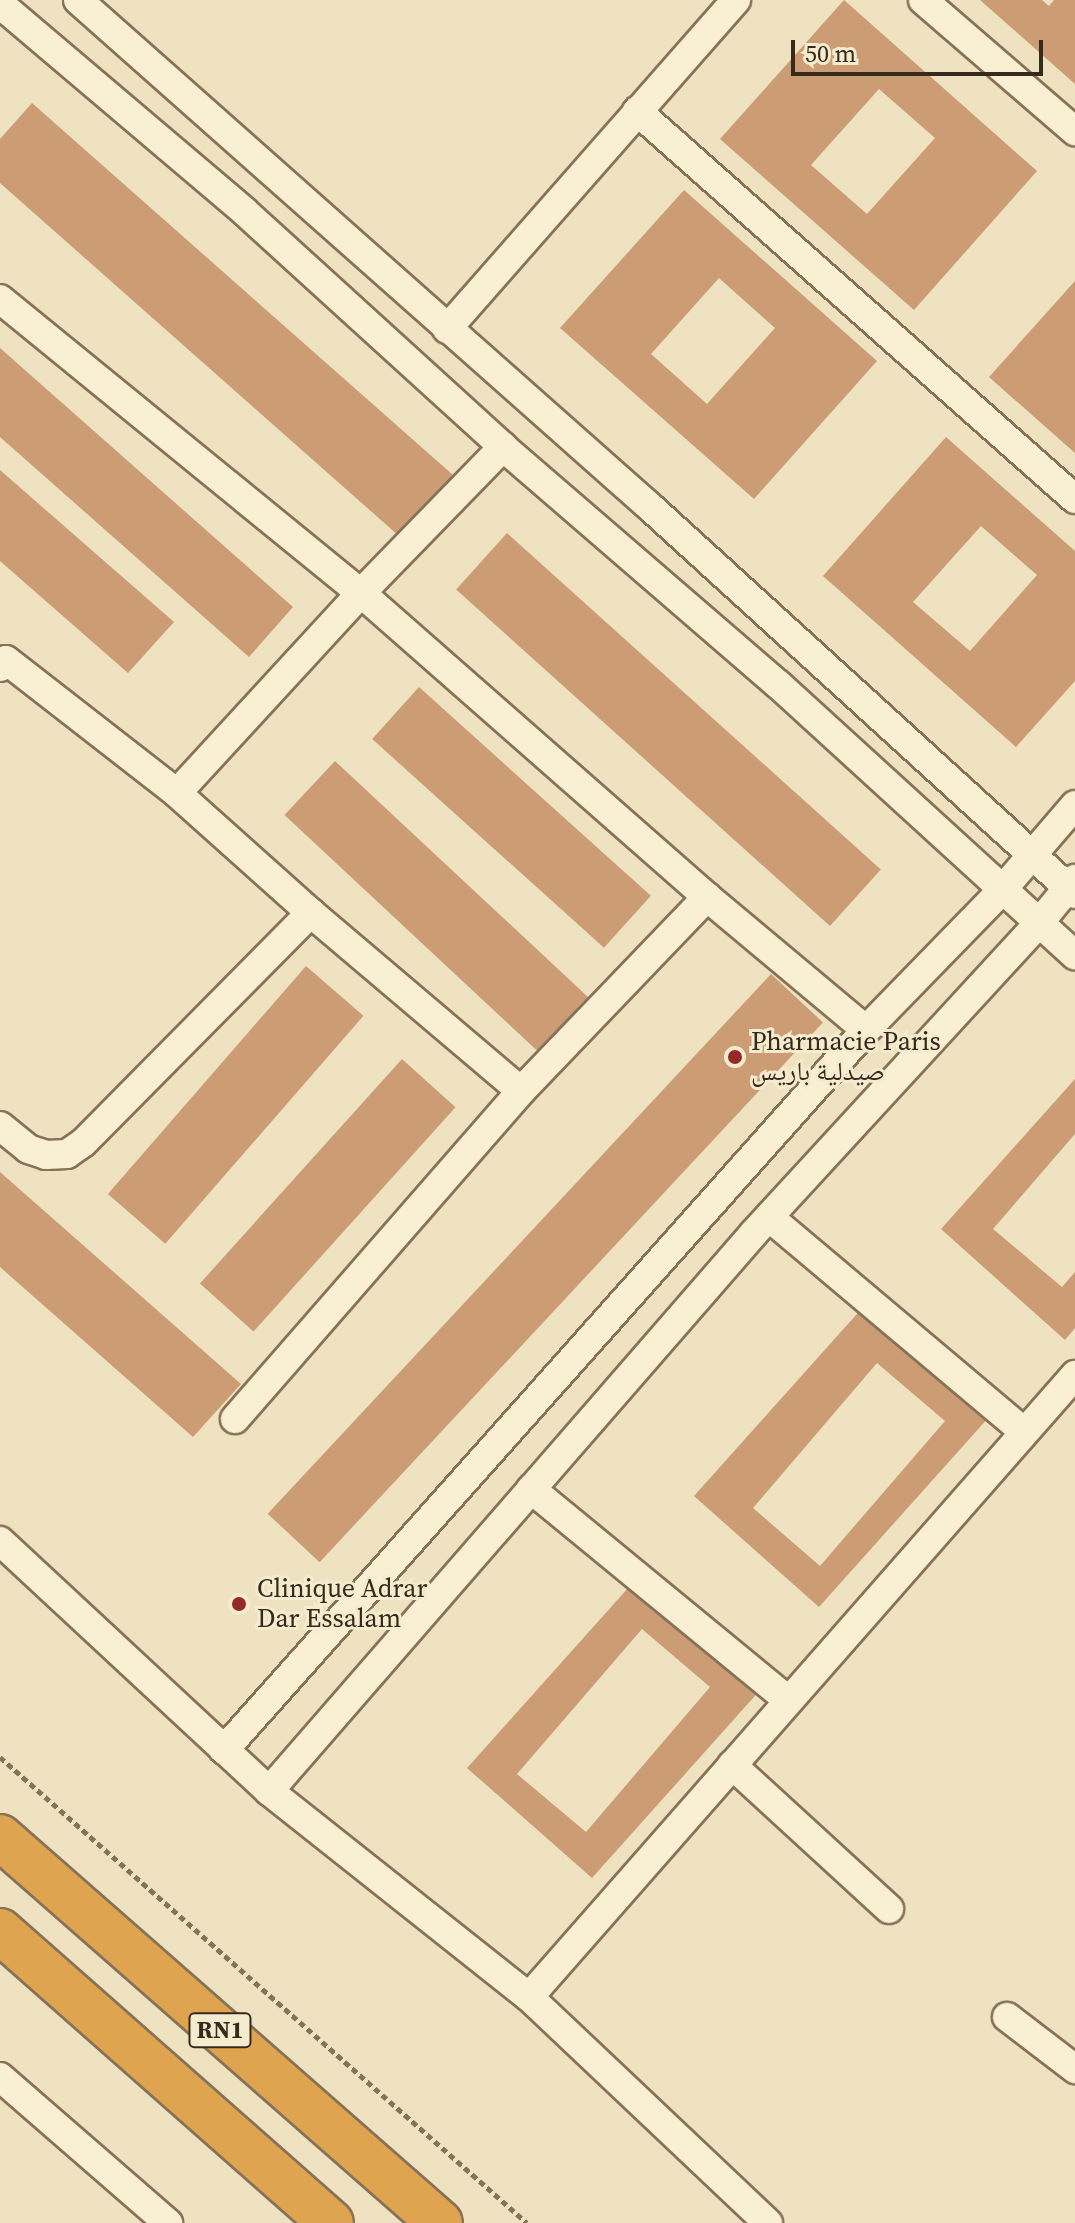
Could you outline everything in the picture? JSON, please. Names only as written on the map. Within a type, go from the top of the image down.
[{"type":"highway","name":"RN1","points":[[0,1837],[440,2223]]},
{"type":"highway","name":"RN1","points":[[0,1931],[331,2223]]},
{"type":"street","points":[[78,0],[649,506],[1032,856],[1072,887],[769,1217],[269,1791]]},
{"type":"street","points":[[447,329],[736,0]]},
{"type":"street","points":[[923,0],[1075,131]]},
{"type":"street","points":[[1,2],[245,212],[503,447],[779,685],[1075,955]]},
{"type":"street","points":[[637,111],[1075,499]]},
{"type":"street","points":[[0,299],[361,593],[707,897],[866,1030]]},
{"type":"street","points":[[177,793],[361,593],[503,447]]},
{"type":"street","points":[[2,661],[177,793],[311,913],[521,1091]]},
{"type":"street","points":[[224,1750],[866,1030],[1002,890],[1075,805]]},
{"type":"street","points":[[235,1419],[521,1091],[707,897]]},
{"type":"street","points":[[0,1126],[28,1149],[46,1155],[67,1154],[83,1143],[311,913]]},
{"type":"street","points":[[769,1217],[1023,1431]]},
{"type":"street","points":[[529,1997],[1075,1375]]},
{"type":"street","points":[[531,1489],[788,1700]]},
{"type":"street","points":[[0,1541],[269,1791],[529,1997],[768,2223]]},
{"type":"street","points":[[732,1765],[889,1909]]},
{"type":"street","points":[[1007,2017],[1075,2069]]},
{"type":"street","points":[[0,2077],[168,2223]]},
{"type":"path","points":[[0,1757],[527,2223]]},
{"type":"building","points":[[844,0],[1037,171],[914,310],[720,139]],"holes":[[[879,89],[935,138],[867,214],[811,165]]]},
{"type":"building","points":[[980,0],[1042,0],[1049,6],[1054,0],[1075,0],[1075,84]]},
{"type":"building","points":[[32,103],[453,475],[399,536],[0,183],[0,139]]},
{"type":"building","points":[[684,190],[877,361],[754,499],[560,328]],"holes":[[[719,278],[775,328],[707,404],[651,354]]]},
{"type":"building","points":[[1075,281],[1075,453],[989,377]]},
{"type":"building","points":[[0,348],[293,607],[249,657],[0,437]]},
{"type":"building","points":[[946,437],[1075,551],[1075,681],[1016,747],[823,576]],"holes":[[[981,526],[1037,575],[970,651],[913,602]]]},
{"type":"building","points":[[0,470],[174,622],[128,673],[0,561]]},
{"type":"building","points":[[507,533],[881,870],[830,926],[456,589]]},
{"type":"building","points":[[419,687],[651,896],[604,948],[372,739]]},
{"type":"building","points":[[335,761],[597,1005],[546,1059],[285,815]]},
{"type":"building","points":[[306,966],[363,1016],[165,1244],[108,1194]]},
{"type":"building","points":[[771,974],[823,1022],[320,1562],[268,1514]]},
{"type":"building","points":[[402,1059],[456,1107],[253,1332],[200,1283]]},
{"type":"building","points":[[1075,1079],[1075,1134],[993,1229],[1062,1287],[1075,1272],[1075,1328],[1065,1340],[941,1229]]},
{"type":"building","points":[[0,1172],[241,1384],[193,1437],[0,1267]]},
{"type":"building","points":[[864,1306],[989,1417],[819,1607],[694,1496]],"holes":[[[877,1363],[945,1421],[820,1566],[753,1508]]]},
{"type":"building","points":[[637,1578],[762,1688],[592,1878],[467,1768]],"holes":[[[642,1629],[710,1687],[586,1832],[517,1774]]]},
{"type":"place","name":"Pharmacie Paris صيدلية باريس","points":[[735,1057]]},
{"type":"place","name":"Clinique Adrar Dar Essalam","points":[[239,1604]]}]
